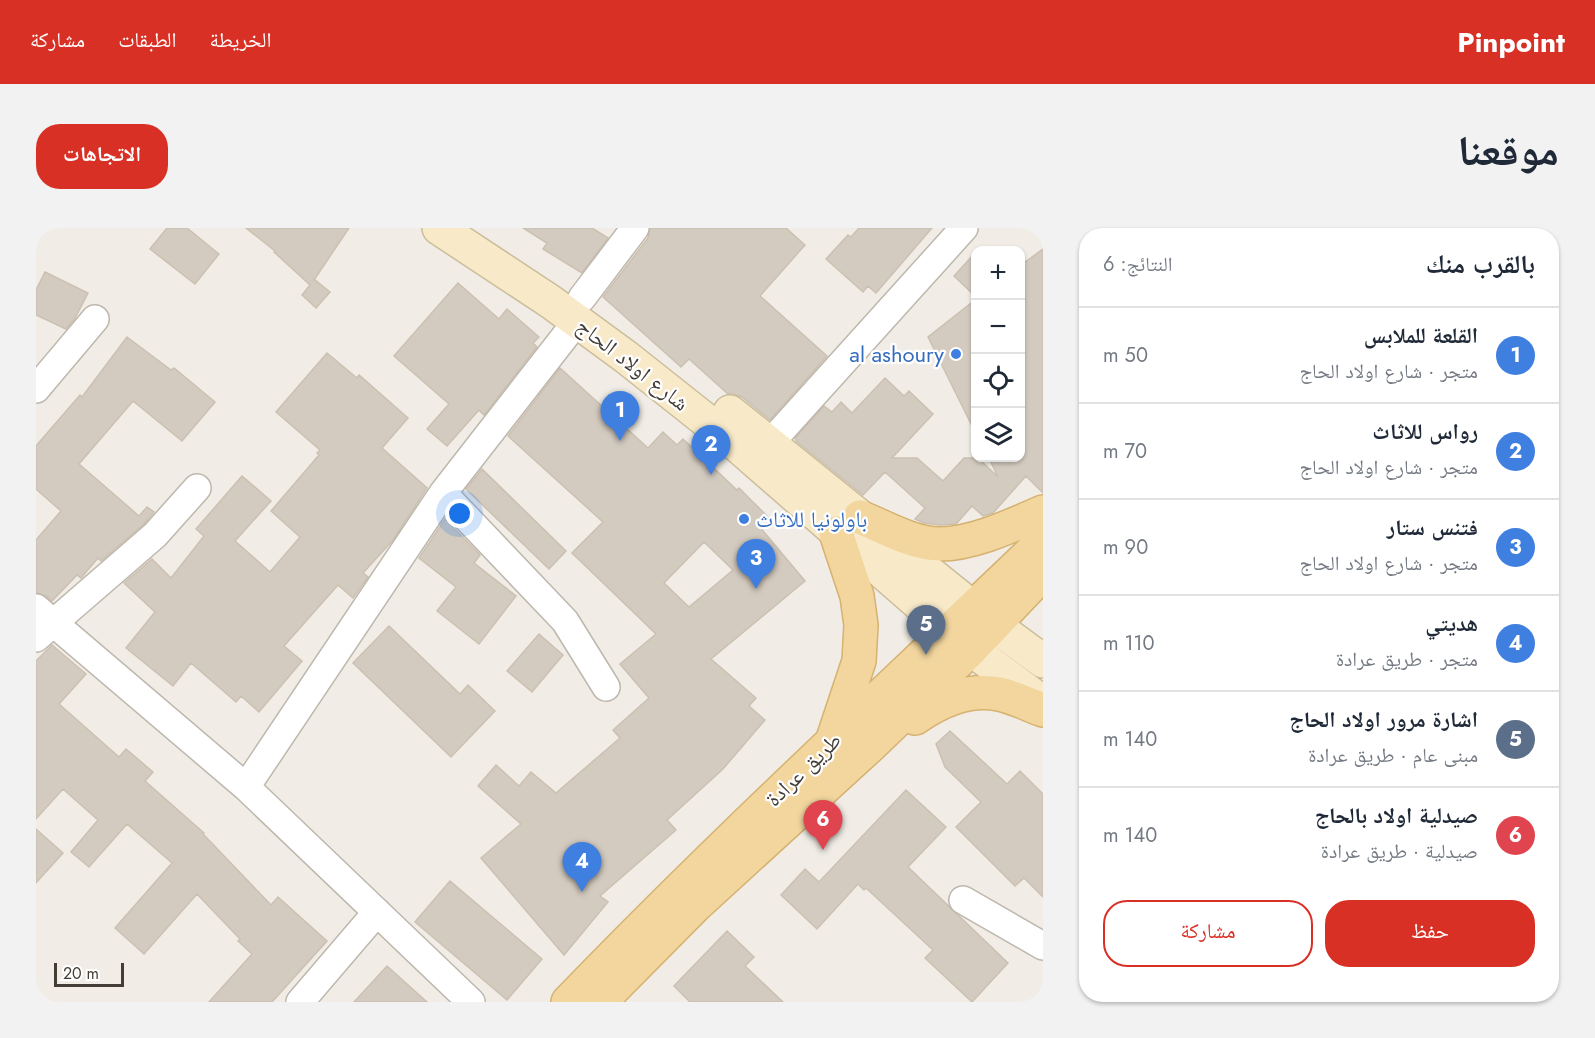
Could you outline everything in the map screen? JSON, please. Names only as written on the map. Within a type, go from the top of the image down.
[{"type":"main road","name":"شارع اولاد الحاج","points":[[439,228],[580,310],[626,357],[737,445],[848,525],[961,640],[1043,703]]},
{"type":"main road","points":[[480,228],[580,310],[770,443],[848,525],[984,616],[1035,656]]},
{"type":"main road","points":[[848,525],[939,544],[965,540],[1043,512]]},
{"type":"main road","points":[[832,741],[859,661],[861,625],[848,525]]},
{"type":"main road","name":"طريق عرادة","points":[[600,1002],[695,906],[870,746],[984,616],[1043,541]]},
{"type":"main road","name":"طريق عرادة","points":[[984,616],[1043,573]]},
{"type":"main road","name":"طريق عرادة","points":[[568,1002],[627,940],[832,741],[961,640]]},
{"type":"main road","points":[[870,746],[925,711],[953,697],[976,692],[999,694],[1043,710]]},
{"type":"street","points":[[246,787],[443,493],[580,310],[635,228]]},
{"type":"street","points":[[770,443],[964,228]]},
{"type":"street","points":[[36,389],[95,319]]},
{"type":"street","points":[[197,488],[155,535],[42,623],[246,787],[471,1002]]},
{"type":"street","points":[[443,493],[565,621],[606,687]]},
{"type":"street","points":[[963,900],[1043,946]]},
{"type":"street","points":[[300,1002],[377,912]]},
{"type":"building","points":[[167,228],[187,228],[219,254],[195,284],[150,249]]},
{"type":"building","points":[[246,228],[349,228],[314,279],[330,292],[316,308],[302,295],[310,285],[275,251]]},
{"type":"building","points":[[523,228],[592,228],[608,238],[582,273],[543,249],[547,243]]},
{"type":"building","points":[[650,228],[786,228],[805,245],[760,296],[827,356],[770,420],[742,397],[728,394],[689,359],[681,367],[603,297],[648,238]]},
{"type":"building","points":[[859,228],[932,228],[876,293],[868,286],[863,292],[826,259],[848,235],[851,237]]},
{"type":"building","points":[[1043,249],[1043,493],[1026,476],[993,513],[983,516],[972,506],[956,524],[924,523],[915,519],[925,508],[885,472],[863,495],[796,441],[795,438],[824,406],[832,412],[841,402],[852,413],[885,378],[904,396],[909,391],[933,414],[892,458],[917,458],[943,481],[964,458],[971,458],[971,462],[982,462],[998,477],[991,462],[1025,462],[1025,262]]},
{"type":"building","points":[[971,257],[971,292],[954,276]]},
{"type":"building","points":[[45,272],[88,293],[75,318],[66,329],[36,315],[36,290]]},
{"type":"building","points":[[458,283],[499,319],[507,309],[539,337],[533,343],[537,347],[484,415],[479,410],[447,446],[427,429],[449,404],[394,356]]},
{"type":"building","name":"al ashoury","points":[[971,303],[971,424],[928,337]]},
{"type":"building","points":[[127,337],[171,370],[174,368],[215,402],[182,441],[133,401],[79,464],[139,516],[147,507],[154,512],[144,524],[101,561],[98,558],[81,578],[77,575],[52,601],[36,593],[36,540],[61,511],[36,489],[36,446],[80,395],[82,397]]},
{"type":"building","points":[[327,353],[357,378],[359,375],[408,418],[382,448],[427,488],[393,540],[363,573],[368,577],[353,598],[338,585],[284,646],[302,661],[259,712],[241,696],[236,702],[191,663],[173,686],[126,648],[155,612],[124,583],[152,559],[171,578],[204,536],[196,529],[242,476],[271,501],[235,541],[270,572],[300,537],[271,511],[319,455],[317,453],[320,450],[276,412]]},
{"type":"building","points":[[560,368],[648,448],[663,432],[677,445],[683,439],[768,517],[759,526],[805,581],[711,659],[756,698],[749,706],[765,720],[723,769],[667,820],[676,830],[600,896],[608,902],[564,955],[481,858],[521,824],[478,786],[496,765],[519,786],[531,772],[556,793],[620,738],[613,730],[649,698],[620,664],[656,634],[572,553],[603,522],[508,436]],"holes":[[[704,542],[733,570],[689,607],[664,583]]]},
{"type":"building","points":[[482,469],[566,551],[549,569],[466,489]]},
{"type":"building","points":[[445,519],[480,555],[474,563],[516,596],[479,644],[437,611],[456,587],[419,558]]},
{"type":"building","points":[[389,626],[460,694],[468,685],[495,711],[451,757],[353,663]]},
{"type":"building","points":[[539,634],[563,655],[532,692],[507,671]]},
{"type":"building","points":[[52,645],[86,674],[59,704],[119,757],[126,749],[153,772],[145,781],[204,833],[271,905],[278,897],[327,941],[272,1002],[209,1002],[252,954],[197,894],[144,954],[115,928],[172,863],[127,824],[89,867],[71,852],[98,820],[63,789],[36,819],[36,661]]},
{"type":"building","points":[[950,731],[1007,784],[1020,771],[1043,794],[1043,897],[1024,878],[1015,886],[956,827],[981,802],[945,767],[936,744]]},
{"type":"building","points":[[906,790],[946,827],[908,867],[1008,963],[972,1002],[925,958],[933,950],[866,888],[864,890],[858,884],[817,929],[781,895],[805,869],[819,882]]},
{"type":"building","points":[[36,829],[63,853],[36,883]]},
{"type":"building","points":[[450,881],[542,959],[507,1000],[415,922]]},
{"type":"building","points":[[727,931],[754,957],[745,966],[783,1002],[690,1002],[674,986]]},
{"type":"building","points":[[387,966],[427,1002],[354,1002]]},
{"type":"place","name":"al ashoury","points":[[956,354]]},
{"type":"place","name":"القلعة للملابس","points":[[620,441]]},
{"type":"place","name":"رواس للاثاث","points":[[711,475]]},
{"type":"place","name":"باولونيا للاثاث","points":[[744,519]]},
{"type":"place","name":"فتنس ستار","points":[[756,589]]},
{"type":"place","name":"اشارة مرور اولاد الحاج","points":[[926,655]]},
{"type":"place","name":"صيدلية اولاد بالحاج","points":[[823,850]]},
{"type":"place","name":"هديتي","points":[[582,892]]}]
